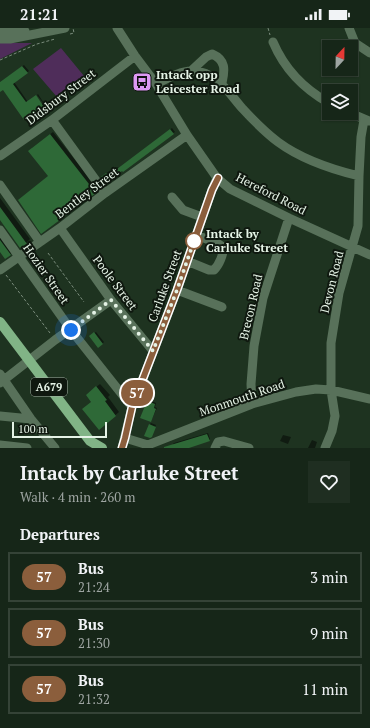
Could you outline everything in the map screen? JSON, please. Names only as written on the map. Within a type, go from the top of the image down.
[{"type":"main road","name":"A679","points":[[0,322],[88,444],[102,448]]},
{"type":"street","points":[[1,28],[15,30]]},
{"type":"street","name":"Hereford Road","points":[[117,28],[135,56],[156,84],[187,135],[218,178],[230,189],[370,255]]},
{"type":"street","points":[[349,28],[355,43],[370,53]]},
{"type":"street","points":[[0,39],[10,39],[50,30]]},
{"type":"street","points":[[0,31],[50,30],[66,32]]},
{"type":"street","points":[[272,42],[284,63],[300,82],[322,99]]},
{"type":"street","points":[[156,84],[174,75],[192,70],[206,57],[212,54],[222,61],[225,72],[222,83]]},
{"type":"street","name":"Didsbury Street","points":[[0,156],[52,120],[135,56]]},
{"type":"street","points":[[192,70],[211,76],[222,83],[243,109],[278,143],[312,161],[359,176]]},
{"type":"street","points":[[52,120],[105,193]]},
{"type":"street","name":"Devon Road","points":[[325,448],[332,430],[335,416],[331,390],[331,342],[339,293],[358,226],[361,137],[367,120]]},
{"type":"street","name":"Bentley Street","points":[[1,269],[60,228],[105,193],[187,135]]},
{"type":"street","name":"Carluke Street","points":[[122,448],[132,407],[177,290],[202,216],[218,178]]},
{"type":"street","points":[[0,185],[40,242]]},
{"type":"street","points":[[172,197],[183,210],[202,216]]},
{"type":"street","name":"Brecon Road","points":[[252,404],[251,384],[254,346],[263,298],[289,218]]},
{"type":"street","name":"Poole Street","points":[[60,228],[111,300],[153,351]]},
{"type":"street","name":"Hozier Street","points":[[0,230],[71,330],[132,407]]},
{"type":"street","points":[[187,261],[210,270],[214,270],[218,266],[223,247],[217,243],[196,235]]},
{"type":"street","points":[[177,290],[222,307]]},
{"type":"street","points":[[55,448],[1,379],[111,300]]},
{"type":"street","name":"Monmouth Road","points":[[125,438],[148,445],[252,404],[296,392],[316,389],[331,390],[370,399]]},
{"type":"street","points":[[0,416],[31,419]]},
{"type":"street","points":[[215,448],[218,442],[224,441],[248,448]]},
{"type":"street","points":[[0,445],[27,448]]},
{"type":"path","points":[[66,32],[74,33],[73,28]]},
{"type":"path","points":[[0,60],[38,44],[60,37]]},
{"type":"path","points":[[48,253],[84,302]]},
{"type":"path","points":[[1,269],[55,340]]},
{"type":"shaded area","points":[[0,43],[32,43],[0,59]]},
{"type":"shaded area","points":[[61,48],[84,76],[57,97],[33,69]]},
{"type":"building","points":[[22,66],[28,73],[13,84],[26,102],[36,95],[46,110],[37,117],[34,113],[24,120],[3,90],[0,92],[0,82]]},
{"type":"building","points":[[170,129],[174,134],[106,184],[101,177],[116,168],[117,169]]},
{"type":"building","points":[[50,134],[96,193],[41,234],[18,200],[48,176],[28,151]]},
{"type":"building","points":[[0,207],[27,244],[20,248],[0,220]]},
{"type":"building","points":[[0,240],[11,255],[5,259],[0,252]]},
{"type":"building","points":[[94,332],[103,344],[98,348],[89,336]]},
{"type":"building","points":[[96,386],[107,400],[105,401],[116,416],[99,430],[82,409],[91,402],[86,395]]},
{"type":"building","points":[[147,401],[155,404],[154,408],[156,409],[151,422],[140,418]]},
{"type":"building","points":[[149,424],[156,427],[152,437],[150,438],[144,436]]},
{"type":"building","points":[[207,434],[210,441],[189,448],[164,448],[164,447]]},
{"type":"bus line","name":"57","points":[[122,448],[132,407],[177,290],[212,190],[218,178]]},
{"type":"place","name":"Intack opp Leicester Road","points":[[142,82]]},
{"type":"place","name":"Intack by Carluke Street","points":[[194,241]]},
{"type":"route","points":[[71,330],[111,300],[153,351],[177,290],[196,235],[194,241]]}]
